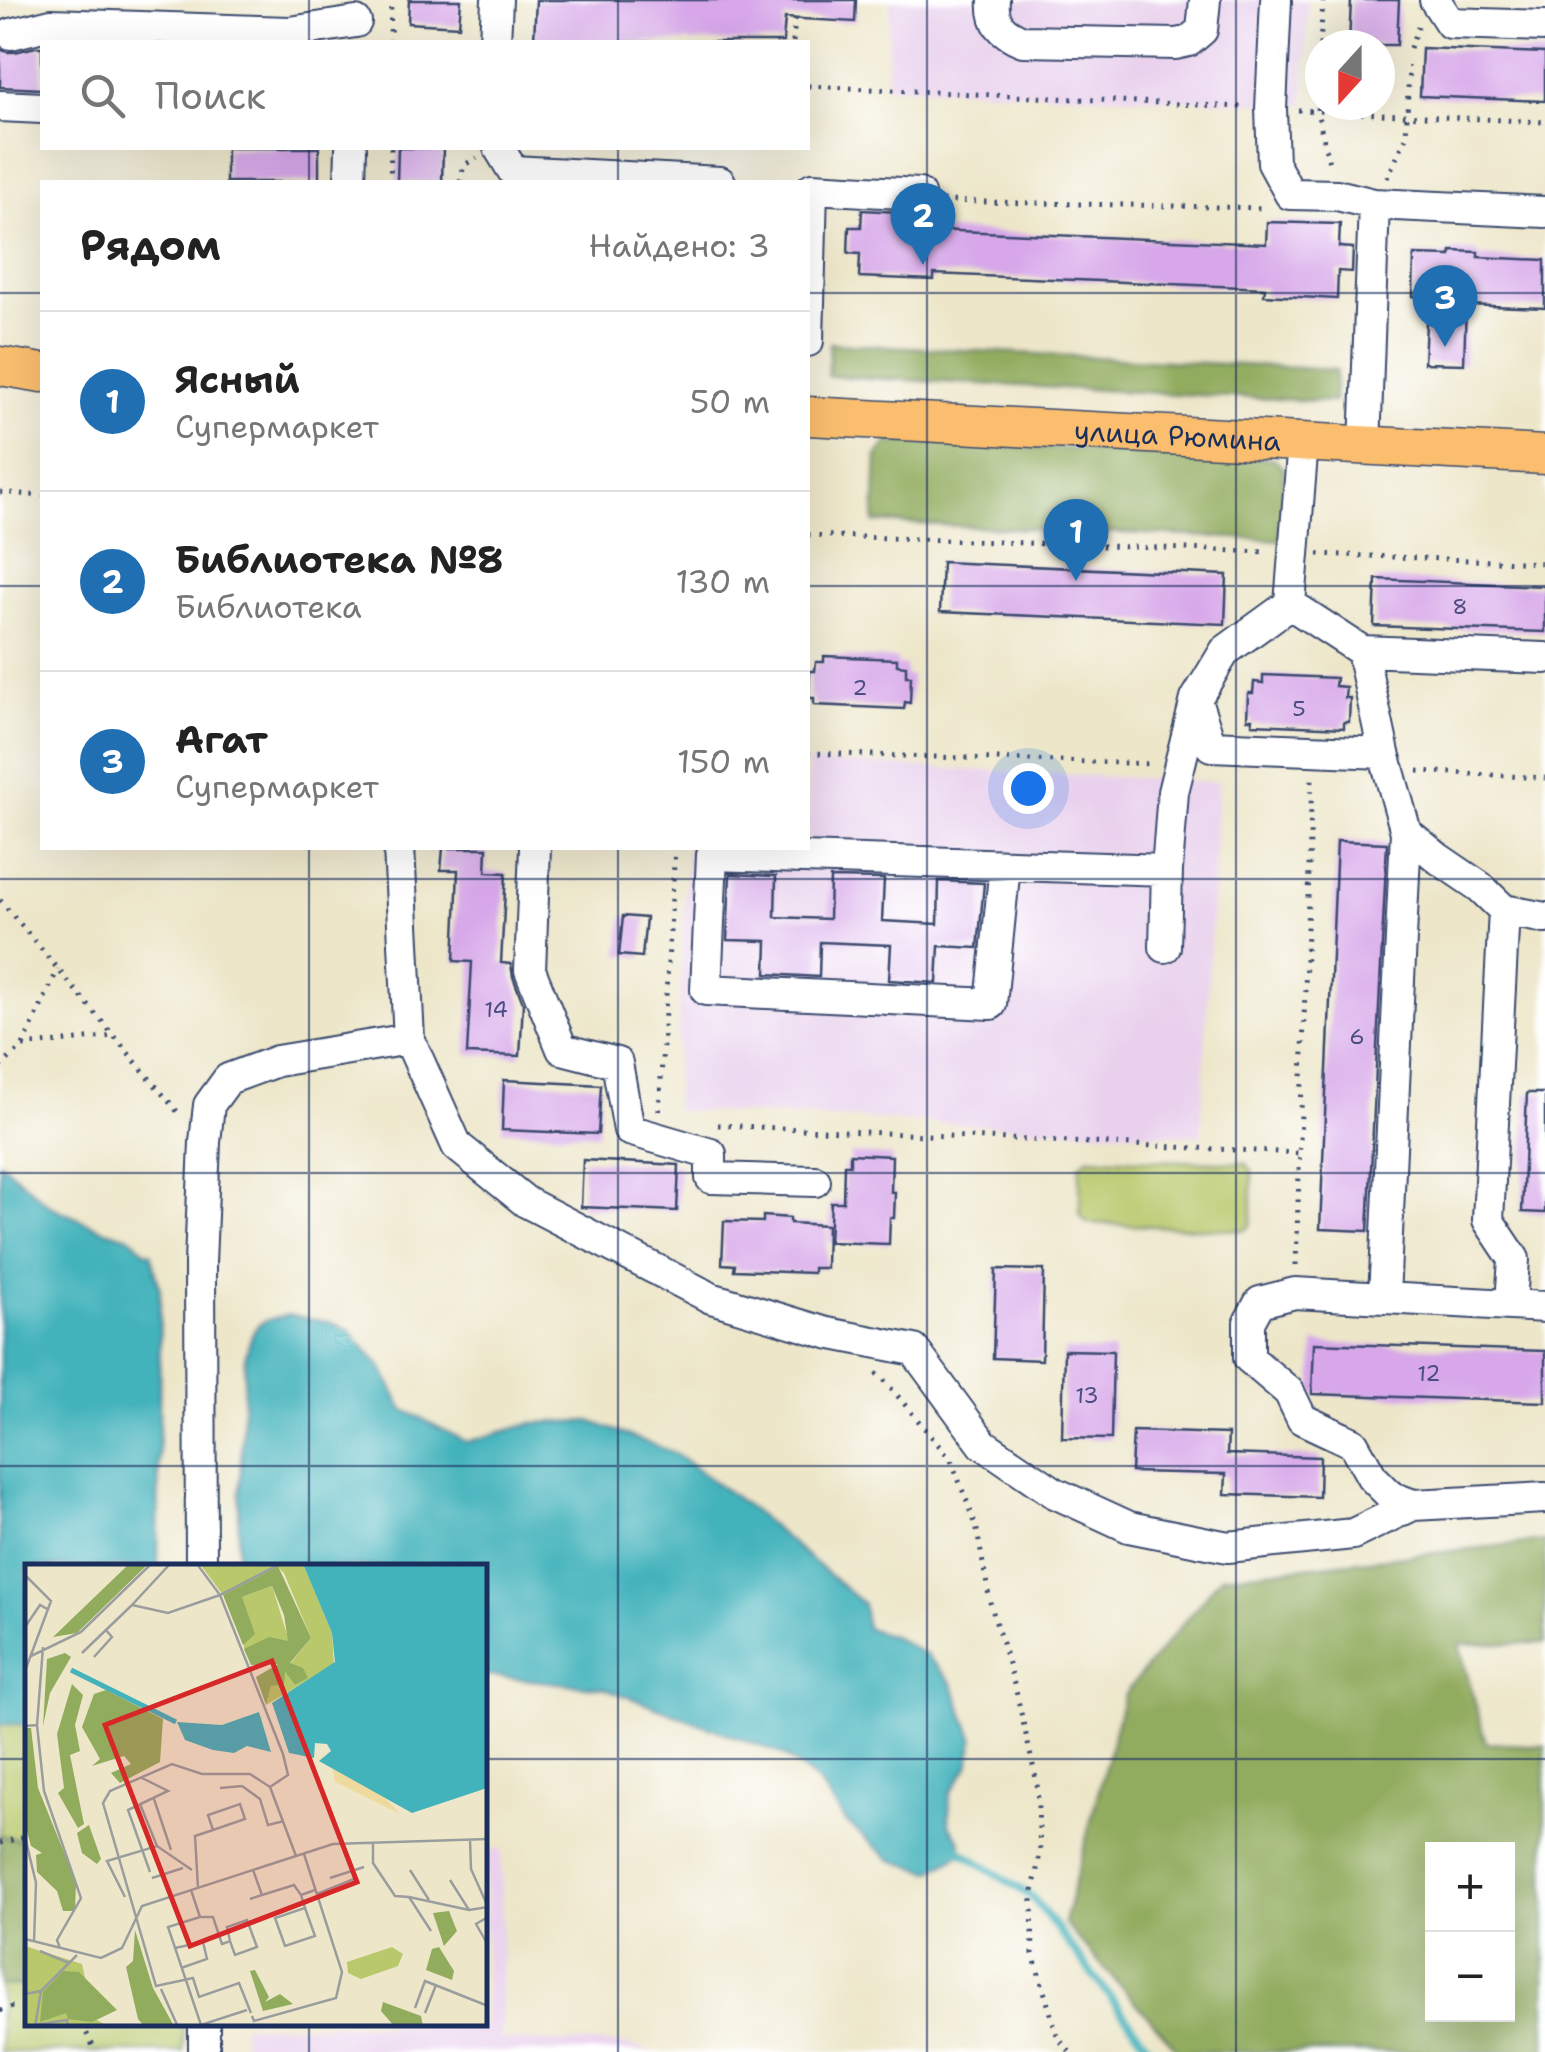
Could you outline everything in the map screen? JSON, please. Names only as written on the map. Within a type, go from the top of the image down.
[{"type":"main road","points":[[0,366],[40,372]]},
{"type":"main road","name":"улица Рюмина","points":[[810,416],[1545,455]]},
{"type":"street","points":[[495,40],[497,0]]},
{"type":"street","points":[[994,0],[996,22],[1005,34],[1022,40],[1176,44],[1190,42],[1202,30],[1205,0]]},
{"type":"street","points":[[1276,0],[1271,109],[1274,163],[1290,194],[1337,195],[1374,204],[1545,212]]},
{"type":"street","points":[[1435,0],[1450,22],[1545,26]]},
{"type":"street","points":[[11,34],[51,24],[290,32],[356,22]]},
{"type":"street","points":[[0,106],[40,108]]},
{"type":"street","points":[[350,180],[351,150]]},
{"type":"street","points":[[500,150],[514,171],[683,180]]},
{"type":"street","points":[[810,188],[919,194]]},
{"type":"street","points":[[1365,446],[1374,204]]},
{"type":"street","points":[[1165,947],[1173,792],[1196,700],[1225,651],[1290,604],[1303,442]]},
{"type":"street","points":[[1290,604],[1362,651],[1545,658]]},
{"type":"street","points":[[1362,651],[1406,832],[1384,1297]]},
{"type":"street","points":[[1196,700],[1211,746],[1384,752]]},
{"type":"street","points":[[1406,832],[1480,886],[1504,910],[1545,918]]},
{"type":"street","points":[[398,850],[409,1039],[457,1146],[526,1202],[711,1298],[827,1333],[914,1350],[983,1444],[1055,1493],[1129,1528],[1228,1547],[1353,1534],[1413,1505],[1545,1498]]},
{"type":"street","points":[[535,850],[530,970],[562,1049],[617,1063],[629,1130],[711,1154],[711,1178],[815,1182]]},
{"type":"street","points":[[1005,865],[991,1004],[706,990],[712,855],[1167,870]]},
{"type":"street","points":[[1504,910],[1488,1220],[1514,1259],[1511,1303]]},
{"type":"street","points":[[200,1564],[200,1263],[209,1105],[228,1080],[277,1060],[409,1039]]},
{"type":"street","points":[[1413,1505],[1392,1497],[1372,1476],[1353,1444],[1302,1419],[1289,1392],[1249,1358],[1249,1322],[1260,1302],[1295,1293],[1545,1307]]},
{"type":"path","points":[[390,40],[391,0]]},
{"type":"path","points":[[1321,30],[1322,0]]},
{"type":"path","points":[[793,40],[794,18]]},
{"type":"path","points":[[1374,204],[1406,138],[1409,66]]},
{"type":"path","points":[[810,86],[1305,110]]},
{"type":"path","points":[[1395,114],[1545,122]]},
{"type":"path","points":[[1320,120],[1337,195]]},
{"type":"path","points":[[390,180],[391,150]]},
{"type":"path","points":[[919,194],[933,201],[1263,210],[1290,194]]},
{"type":"path","points":[[0,492],[40,496]]},
{"type":"path","points":[[810,535],[1545,563]]},
{"type":"path","points":[[1295,1293],[1313,750]]},
{"type":"path","points":[[658,1122],[675,850]]},
{"type":"path","points":[[0,900],[178,1112]]},
{"type":"path","points":[[0,1068],[23,1046],[58,969]]},
{"type":"path","points":[[23,1046],[114,1036]]},
{"type":"path","points":[[717,1125],[1299,1153]]},
{"type":"path","points":[[872,1370],[951,1460],[976,1525],[990,1602],[1037,1783],[1040,1853],[1032,1897],[1033,1954],[1058,2038],[1070,2052]]},
{"type":"path","points":[[0,1844],[25,1837]]},
{"type":"path","points":[[0,2011],[25,2008]]},
{"type":"path","points":[[84,2027],[96,2052]]},
{"type":"shaded area","points":[[890,0],[1308,0],[1304,105],[886,86]]},
{"type":"shaded area","points":[[810,762],[1218,782],[1201,1136],[674,1110],[687,850],[810,850]]},
{"type":"shaded area","points":[[488,1849],[502,1849],[501,2040],[618,2044],[657,2052],[242,2052],[242,2027],[488,2027]]},
{"type":"green space","points":[[830,343],[1336,370],[1334,402],[828,376]]},
{"type":"green space","points":[[889,441],[1273,458],[1284,469],[1281,540],[874,522],[877,456]]},
{"type":"green space","points":[[1087,1158],[1246,1163],[1252,1171],[1252,1222],[1241,1230],[1087,1223],[1080,1214],[1080,1165]]},
{"type":"green space","points":[[1545,1541],[1545,1643],[1459,1644],[1486,1743],[1545,1746],[1545,2052],[1180,2052],[1064,1923],[1124,1695],[1222,1576]]},
{"type":"green space","points":[[0,1724],[25,1724],[25,1841],[0,1835]]},
{"type":"green space","points":[[0,1835],[25,1841],[25,1985],[0,1985]]},
{"type":"green space","points":[[0,1985],[25,1985],[25,2027],[183,2027],[183,2052],[0,2052]]},
{"type":"water","points":[[0,1162],[50,1206],[130,1237],[151,1253],[160,1290],[158,1564],[25,1564],[25,1724],[0,1724]]},
{"type":"water","points":[[289,1315],[349,1330],[382,1368],[403,1409],[467,1442],[533,1423],[590,1421],[675,1453],[751,1509],[863,1604],[866,1628],[892,1636],[926,1655],[952,1683],[974,1740],[968,1767],[950,1793],[949,1825],[961,1841],[959,1855],[931,1872],[891,1860],[846,1822],[818,1782],[782,1754],[605,1688],[488,1675],[488,1564],[237,1564],[245,1357],[258,1326]]},
{"type":"building","points":[[409,0],[461,0],[459,26],[408,23]]},
{"type":"building","points":[[536,0],[856,0],[855,22],[785,18],[783,40],[534,39]]},
{"type":"building","points":[[1351,0],[1399,0],[1397,45],[1395,30],[1350,30]]},
{"type":"building","points":[[40,47],[40,89],[0,87],[0,49],[15,52]]},
{"type":"building","points":[[1422,48],[1545,53],[1545,101],[1420,96]]},
{"type":"building","points":[[226,150],[319,150],[319,180],[226,180]]},
{"type":"building","points":[[398,150],[443,150],[442,180],[397,180]]},
{"type":"building","points":[[937,206],[936,230],[1266,244],[1267,222],[1340,224],[1339,247],[1353,248],[1352,272],[1338,271],[1337,299],[1264,295],[1265,288],[934,274],[934,280],[859,277],[860,254],[848,253],[849,227],[861,227],[862,210],[918,213]]},
{"type":"building","points":[[1451,251],[1478,252],[1478,257],[1545,260],[1545,308],[1466,305],[1464,364],[1424,363],[1427,303],[1423,303],[1423,297],[1413,296],[1414,255],[1451,256]]},
{"type":"building","points":[[942,562],[1227,575],[1225,624],[940,612]]},
{"type":"building","points":[[1376,579],[1545,586],[1545,632],[1374,626]]},
{"type":"building","points":[[824,656],[897,659],[897,665],[906,666],[906,676],[911,676],[910,703],[905,702],[904,709],[814,705],[814,698],[810,698],[810,671],[815,671],[816,662],[824,662]]},
{"type":"building","points":[[1263,675],[1336,678],[1335,686],[1346,687],[1345,698],[1350,698],[1349,722],[1344,722],[1344,728],[1252,724],[1252,719],[1247,719],[1248,693],[1253,693],[1254,682],[1263,683]]},
{"type":"building","points":[[1337,841],[1387,843],[1368,1231],[1320,1229]]},
{"type":"building","points":[[443,850],[487,850],[486,872],[506,873],[501,963],[511,964],[523,1003],[520,1056],[467,1054],[472,962],[454,961],[458,870],[441,870]]},
{"type":"building","points":[[730,874],[776,876],[775,917],[829,919],[830,878],[884,879],[882,921],[938,924],[939,881],[984,883],[978,948],[939,946],[937,983],[889,980],[891,945],[820,942],[819,977],[766,974],[767,941],[727,940]]},
{"type":"building","points":[[623,916],[646,918],[642,957],[619,955]]},
{"type":"building","points":[[504,1080],[601,1085],[598,1134],[502,1130]]},
{"type":"building","points":[[1527,1093],[1545,1093],[1545,1213],[1522,1212]]},
{"type":"building","points":[[850,1154],[892,1156],[891,1192],[895,1192],[889,1244],[829,1242],[831,1202],[843,1202],[844,1165],[850,1165]]},
{"type":"building","points":[[583,1160],[679,1165],[677,1211],[581,1207]]},
{"type":"building","points":[[763,1216],[790,1218],[790,1223],[827,1225],[826,1268],[813,1268],[813,1273],[734,1270],[735,1265],[722,1264],[724,1221],[763,1222]]},
{"type":"building","points":[[996,1269],[1044,1270],[1042,1360],[993,1358]]},
{"type":"building","points":[[1314,1343],[1545,1351],[1545,1402],[1312,1394]]},
{"type":"building","points":[[1064,1350],[1113,1351],[1111,1439],[1062,1438]]},
{"type":"building","points":[[1133,1431],[1228,1434],[1227,1454],[1320,1457],[1319,1497],[1225,1494],[1226,1474],[1131,1472]]},
{"type":"waterway","points":[[953,1846],[1032,1897],[1153,2052]]},
{"type":"place","name":"Библиотека №8","points":[[923,265]]},
{"type":"place","name":"Агат","points":[[1445,347]]},
{"type":"place","name":"Ясный","points":[[1076,581]]}]
